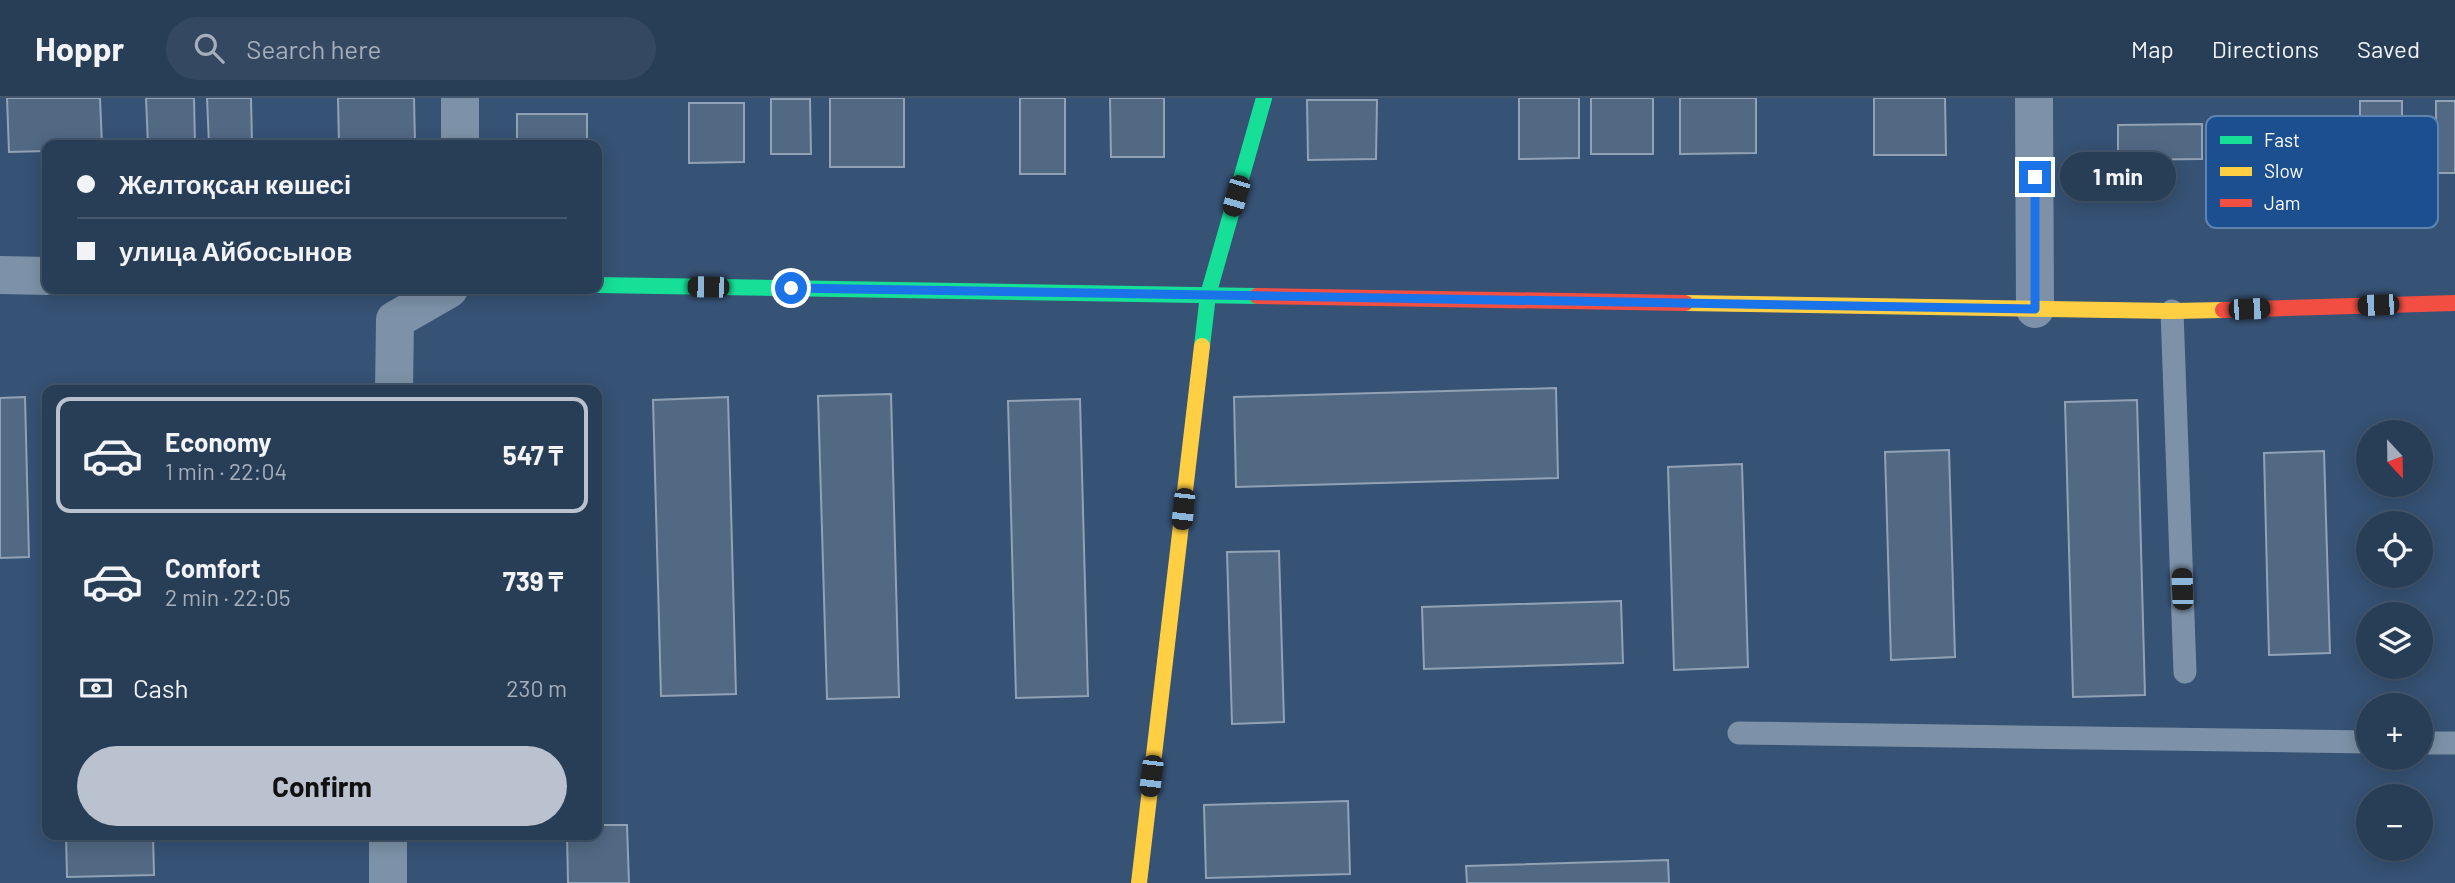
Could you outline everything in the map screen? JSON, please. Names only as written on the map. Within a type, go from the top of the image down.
[{"type":"street","points":[[460,98],[460,140]]},
{"type":"street","points":[[1139,883],[1208,295],[1264,98]]},
{"type":"street","points":[[2034,98],[2035,309]]},
{"type":"street","points":[[0,275],[42,276]]},
{"type":"street","points":[[602,285],[2172,311],[2455,303]]},
{"type":"street","points":[[394,385],[395,320],[440,294]]},
{"type":"street","points":[[388,840],[388,883]]},
{"type":"lane","points":[[2172,311],[2185,672]]},
{"type":"lane","points":[[1739,733],[2356,742]]},
{"type":"lane","points":[[2433,743],[2455,743]]},
{"type":"building","points":[[7,98],[100,98],[102,140],[42,140],[42,151],[9,152]]},
{"type":"building","points":[[146,98],[194,98],[195,140],[148,140]]},
{"type":"building","points":[[207,98],[251,98],[252,140],[209,140]]},
{"type":"building","points":[[338,98],[414,98],[415,140],[339,140]]},
{"type":"building","points":[[830,98],[904,98],[904,167],[830,167]]},
{"type":"building","points":[[1020,98],[1065,98],[1065,174],[1020,174]]},
{"type":"building","points":[[1110,98],[1164,98],[1164,157],[1111,157]]},
{"type":"building","points":[[1519,98],[1579,98],[1579,158],[1519,159]]},
{"type":"building","points":[[1591,98],[1653,98],[1653,154],[1591,154]]},
{"type":"building","points":[[1680,98],[1756,98],[1756,153],[1680,154]]},
{"type":"building","points":[[1874,98],[1945,98],[1946,155],[1874,155]]},
{"type":"building","points":[[771,99],[810,99],[811,154],[771,154]]},
{"type":"building","points":[[1307,100],[1377,100],[1376,159],[1308,160]]},
{"type":"building","points":[[2360,101],[2402,101],[2402,116],[2360,116]]},
{"type":"building","points":[[2436,101],[2455,101],[2455,173],[2438,173]]},
{"type":"building","points":[[689,103],[744,103],[744,162],[689,163]]},
{"type":"building","points":[[517,114],[587,114],[587,140],[517,140]]},
{"type":"building","points":[[2202,124],[2202,159],[2118,160],[2118,125]]},
{"type":"building","points":[[1556,388],[1558,478],[1236,487],[1234,397]]},
{"type":"building","points":[[891,394],[899,697],[827,699],[818,396]]},
{"type":"building","points":[[25,397],[29,557],[0,558],[0,398]]},
{"type":"building","points":[[728,397],[736,694],[661,696],[653,400]]},
{"type":"building","points":[[1080,399],[1088,696],[1016,698],[1008,401]]},
{"type":"building","points":[[2137,400],[2145,695],[2073,697],[2065,402]]},
{"type":"building","points":[[1949,450],[1955,657],[1891,660],[1885,452]]},
{"type":"building","points":[[2324,451],[2330,653],[2269,655],[2264,453]]},
{"type":"building","points":[[1742,464],[1748,667],[1674,670],[1668,467]]},
{"type":"building","points":[[1279,551],[1284,722],[1232,724],[1227,552]]},
{"type":"building","points":[[1621,601],[1623,663],[1424,669],[1422,607]]},
{"type":"building","points":[[1348,801],[1350,874],[1206,878],[1204,805]]},
{"type":"building","points":[[602,825],[627,825],[629,883],[568,883],[567,840],[602,840]]},
{"type":"building","points":[[66,840],[153,840],[154,875],[67,877]]},
{"type":"building","points":[[1668,860],[1669,883],[1467,883],[1466,866]]},
{"type":"traffic: fast","points":[[1202,346],[1208,295],[1264,98]]},
{"type":"traffic: fast","points":[[602,285],[1257,296]]},
{"type":"traffic: slow","points":[[1685,303],[2223,310]]},
{"type":"traffic: slow","points":[[1139,883],[1202,346]]},
{"type":"traffic: jam","points":[[1257,296],[1685,303]]},
{"type":"traffic: jam","points":[[2223,310],[2455,303]]},
{"type":"route","points":[[791,288],[2035,309],[2035,177]]}]
